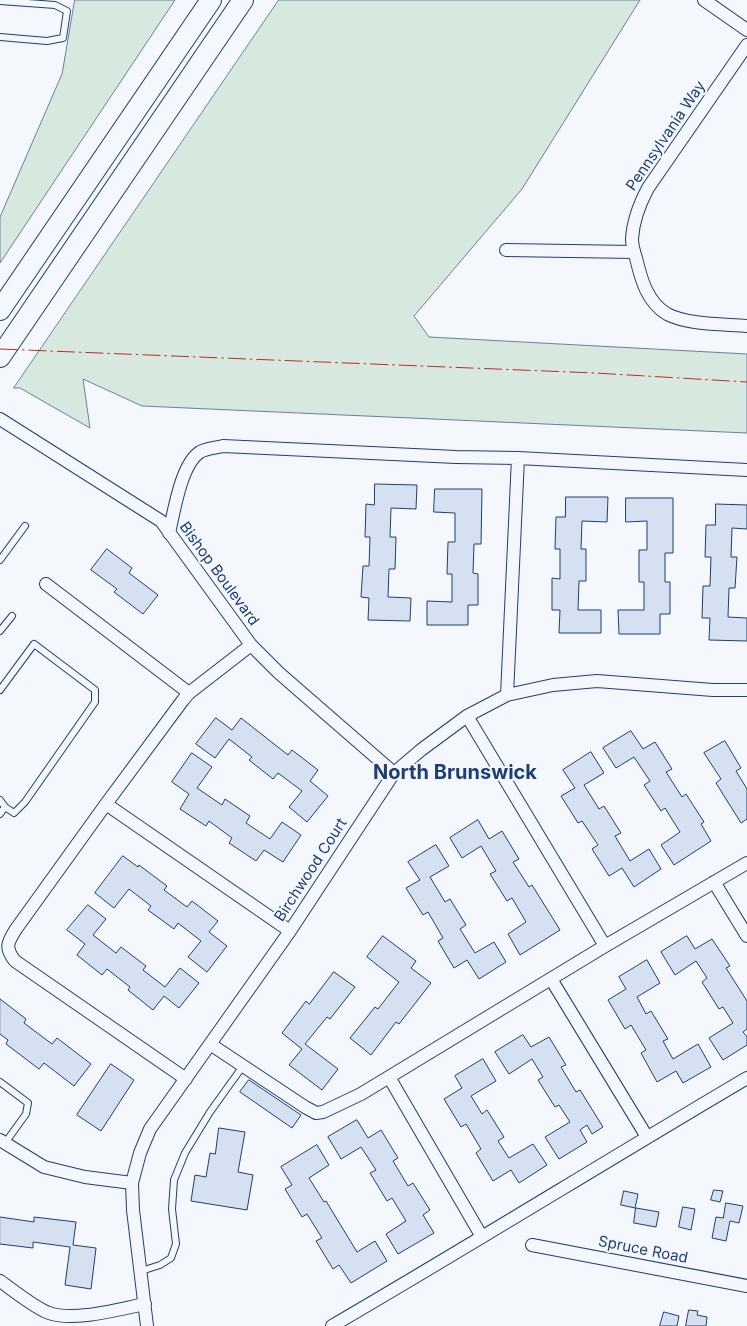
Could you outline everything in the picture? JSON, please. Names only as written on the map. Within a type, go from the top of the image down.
[{"type":"highway","points":[[0,310],[211,0]]},
{"type":"highway","points":[[0,358],[243,0]]},
{"type":"street","points":[[704,0],[747,30]]},
{"type":"street","name":"Pennsylvania Way","points":[[747,45],[645,194],[632,240],[643,285],[658,307],[668,314],[691,322],[747,326]]},
{"type":"street","points":[[506,250],[634,252]]},
{"type":"street","name":"Bishop Boulevard","points":[[0,419],[160,521],[251,645],[279,673],[394,773]]},
{"type":"street","points":[[169,533],[185,472],[195,456],[205,450],[223,446],[456,457],[518,458],[747,470]]},
{"type":"street","points":[[507,695],[518,458]]},
{"type":"street","points":[[46,584],[189,693]]},
{"type":"street","points":[[186,1079],[15,961],[8,949],[8,942],[106,804],[189,693],[251,645]]},
{"type":"street","name":"Birchwood Court","points":[[147,1326],[132,1183],[140,1153],[150,1129],[290,930],[394,773],[421,750],[467,716],[507,695],[553,685],[598,681],[713,690],[747,690]]},
{"type":"street","points":[[467,716],[605,946]]},
{"type":"street","points":[[106,804],[290,930]]},
{"type":"street","points":[[210,1044],[305,1107],[316,1113],[323,1112],[361,1094],[747,862]]},
{"type":"street","points":[[714,882],[747,936]]},
{"type":"street","points":[[551,979],[646,1137]]},
{"type":"street","points":[[389,1077],[482,1237]]},
{"type":"street","points":[[332,1326],[747,1078]]},
{"type":"street","points":[[2,1141],[44,1167],[85,1177],[132,1183]]},
{"type":"street","name":"Spruce Road","points":[[532,1245],[747,1286]]},
{"type":"street","points":[[0,1281],[49,1313],[65,1316],[82,1316],[145,1304]]},
{"type":"lane","points":[[0,1],[55,5],[67,11],[63,38],[47,41],[0,37]]},
{"type":"lane","points":[[0,560],[25,526]]},
{"type":"lane","points":[[0,631],[12,616]]},
{"type":"lane","points":[[0,690],[34,644],[95,690],[95,702],[25,802],[14,813],[5,807],[0,800]]},
{"type":"lane","points":[[0,814],[5,807]]},
{"type":"lane","points":[[141,1271],[160,1265],[171,1258],[176,1244],[172,1209],[174,1180],[185,1152],[210,1112],[243,1066]]},
{"type":"lane","points":[[0,1082],[28,1104],[26,1114],[2,1141]]},
{"type":"shaded area","points":[[75,0],[175,0],[0,263],[0,217],[62,74]]},
{"type":"shaded area","points":[[279,0],[640,0],[522,189],[414,316],[429,337],[747,354],[747,433],[142,406],[83,379],[90,428],[20,388],[14,388]]},
{"type":"building","points":[[375,484],[417,485],[416,509],[391,508],[390,537],[396,537],[395,569],[389,569],[388,597],[411,598],[410,621],[368,620],[369,598],[361,597],[363,566],[369,566],[370,537],[365,537],[366,504],[374,505]]},
{"type":"building","points":[[435,489],[482,489],[481,544],[474,544],[473,573],[478,574],[478,605],[468,605],[468,625],[427,625],[427,601],[452,602],[452,574],[447,574],[448,542],[455,542],[455,513],[434,512]]},
{"type":"building","points":[[566,497],[608,497],[607,522],[582,521],[581,549],[586,549],[586,581],[579,581],[578,610],[601,610],[601,633],[559,633],[560,610],[552,610],[552,578],[560,579],[560,549],[555,549],[556,517],[565,517]]},
{"type":"building","points":[[626,498],[673,498],[673,553],[665,553],[665,582],[670,582],[670,614],[660,614],[660,634],[619,634],[618,610],[644,610],[644,582],[639,582],[639,550],[647,550],[647,521],[626,522]]},
{"type":"building","points":[[716,504],[747,505],[747,529],[732,528],[731,557],[737,557],[735,588],[729,588],[728,617],[747,618],[747,641],[709,640],[710,618],[702,618],[703,586],[710,586],[711,557],[705,557],[706,525],[715,525]]},
{"type":"building","points":[[107,549],[132,568],[129,573],[158,595],[143,614],[114,592],[117,589],[91,570]]},
{"type":"building","points":[[216,718],[232,730],[241,718],[288,755],[292,750],[318,770],[310,781],[328,796],[307,822],[289,807],[302,791],[278,773],[273,779],[249,760],[252,757],[229,739],[215,758],[196,744]]},
{"type":"building","points":[[631,731],[643,749],[655,742],[672,769],[666,772],[682,797],[686,794],[704,822],[701,824],[711,841],[674,865],[661,845],[680,832],[665,808],[661,811],[644,785],[650,781],[634,757],[616,768],[603,748]]},
{"type":"building","points":[[725,741],[741,768],[736,771],[747,789],[747,819],[741,823],[716,783],[721,779],[704,753]]},
{"type":"building","points":[[591,752],[604,773],[584,785],[599,809],[604,806],[621,833],[615,836],[630,861],[649,849],[661,869],[634,887],[622,868],[609,876],[592,849],[598,845],[582,821],[578,823],[561,796],[575,788],[563,770]]},
{"type":"building","points":[[192,753],[212,767],[197,788],[222,805],[225,799],[250,816],[246,823],[270,839],[282,822],[301,835],[283,862],[264,850],[256,861],[229,843],[232,838],[209,821],[206,826],[180,809],[189,794],[172,782]]},
{"type":"building","points":[[478,820],[489,839],[502,831],[519,859],[513,862],[529,887],[532,885],[560,930],[520,955],[508,934],[526,922],[512,898],[507,901],[490,874],[496,871],[481,846],[462,858],[450,838]]},
{"type":"building","points":[[436,845],[449,866],[430,877],[445,902],[450,899],[466,925],[460,929],[475,953],[494,942],[506,962],[479,979],[467,960],[454,968],[438,941],[443,938],[428,912],[423,915],[406,888],[420,880],[408,862]]},
{"type":"building","points":[[123,856],[138,867],[139,865],[167,886],[164,890],[187,907],[192,901],[218,921],[209,932],[227,946],[207,972],[188,957],[201,941],[178,923],[174,929],[148,910],[151,906],[129,889],[114,908],[95,893]]},
{"type":"building","points":[[88,905],[106,919],[93,935],[116,953],[121,947],[146,966],[143,970],[165,987],[180,968],[199,983],[179,1008],[164,996],[153,1010],[128,990],[130,987],[107,969],[102,975],[77,955],[85,944],[67,930]]},
{"type":"building","points":[[383,936],[416,961],[411,968],[431,983],[399,1024],[396,1022],[371,1055],[350,1038],[375,1007],[378,1009],[399,982],[367,957]]},
{"type":"building","points":[[687,936],[695,949],[712,939],[730,966],[726,968],[747,1001],[747,1029],[743,1032],[747,1037],[747,1045],[723,1060],[709,1038],[733,1023],[723,1007],[719,1009],[702,982],[707,978],[696,961],[675,975],[661,952]]},
{"type":"building","points":[[647,960],[660,983],[637,997],[646,1014],[651,1011],[668,1039],[663,1041],[673,1059],[698,1044],[711,1067],[683,1083],[676,1071],[657,1082],[641,1053],[646,1050],[631,1025],[625,1029],[608,1000],[626,989],[619,977]]},
{"type":"building","points":[[334,972],[355,987],[330,1019],[327,1017],[305,1044],[338,1069],[322,1090],[289,1065],[302,1049],[282,1033],[306,1001],[309,1004]]},
{"type":"building","points":[[0,999],[26,1019],[24,1023],[52,1044],[57,1038],[91,1064],[74,1086],[44,1063],[39,1069],[6,1044],[8,1040],[0,1034]]},
{"type":"building","points":[[523,1035],[531,1047],[549,1037],[566,1065],[561,1067],[576,1092],[580,1090],[603,1127],[592,1134],[587,1125],[580,1130],[587,1142],[559,1159],[545,1137],[570,1122],[559,1105],[555,1107],[538,1080],[543,1077],[532,1059],[509,1074],[495,1052]]},
{"type":"building","points":[[483,1059],[496,1081],[471,1096],[482,1114],[487,1110],[504,1137],[498,1141],[509,1158],[533,1144],[547,1165],[519,1183],[511,1170],[493,1181],[476,1153],[481,1149],[466,1124],[461,1127],[444,1099],[462,1088],[455,1076]]},
{"type":"building","points":[[111,1064],[134,1080],[101,1131],[77,1115]]},
{"type":"building","points":[[249,1080],[301,1115],[292,1128],[240,1092]]},
{"type":"building","points":[[357,1120],[368,1138],[381,1130],[398,1158],[393,1161],[408,1186],[413,1183],[430,1210],[423,1215],[434,1233],[398,1254],[386,1234],[406,1221],[392,1198],[387,1201],[370,1173],[376,1170],[361,1147],[341,1159],[328,1137]]},
{"type":"building","points":[[219,1128],[245,1132],[238,1172],[253,1175],[247,1210],[191,1201],[195,1175],[206,1177],[210,1153],[215,1154]]},
{"type":"building","points":[[317,1145],[329,1165],[309,1178],[324,1202],[326,1201],[357,1252],[375,1241],[387,1261],[351,1283],[339,1265],[333,1269],[316,1241],[322,1238],[307,1214],[302,1217],[285,1189],[292,1185],[281,1167]]},
{"type":"building","points":[[714,1190],[723,1191],[720,1202],[711,1200]]},
{"type":"building","points":[[624,1191],[638,1194],[635,1208],[621,1205]]},
{"type":"building","points":[[726,1203],[743,1206],[739,1223],[730,1221],[726,1241],[712,1238],[716,1217],[723,1218]]},
{"type":"building","points":[[683,1207],[695,1209],[691,1230],[679,1227]]},
{"type":"building","points":[[636,1208],[659,1212],[656,1227],[634,1223]]},
{"type":"building","points":[[0,1217],[34,1222],[34,1217],[76,1222],[73,1245],[96,1248],[91,1289],[65,1285],[70,1247],[33,1242],[33,1248],[0,1244]]},
{"type":"building","points":[[689,1310],[698,1311],[697,1315],[707,1317],[706,1326],[686,1326]]},
{"type":"building","points":[[664,1312],[679,1316],[677,1326],[660,1326]]},
{"type":"power","points":[[0,349],[595,373],[747,382]]},
{"type":"district","name":"North Brunswick","points":[[455,773]]}]
